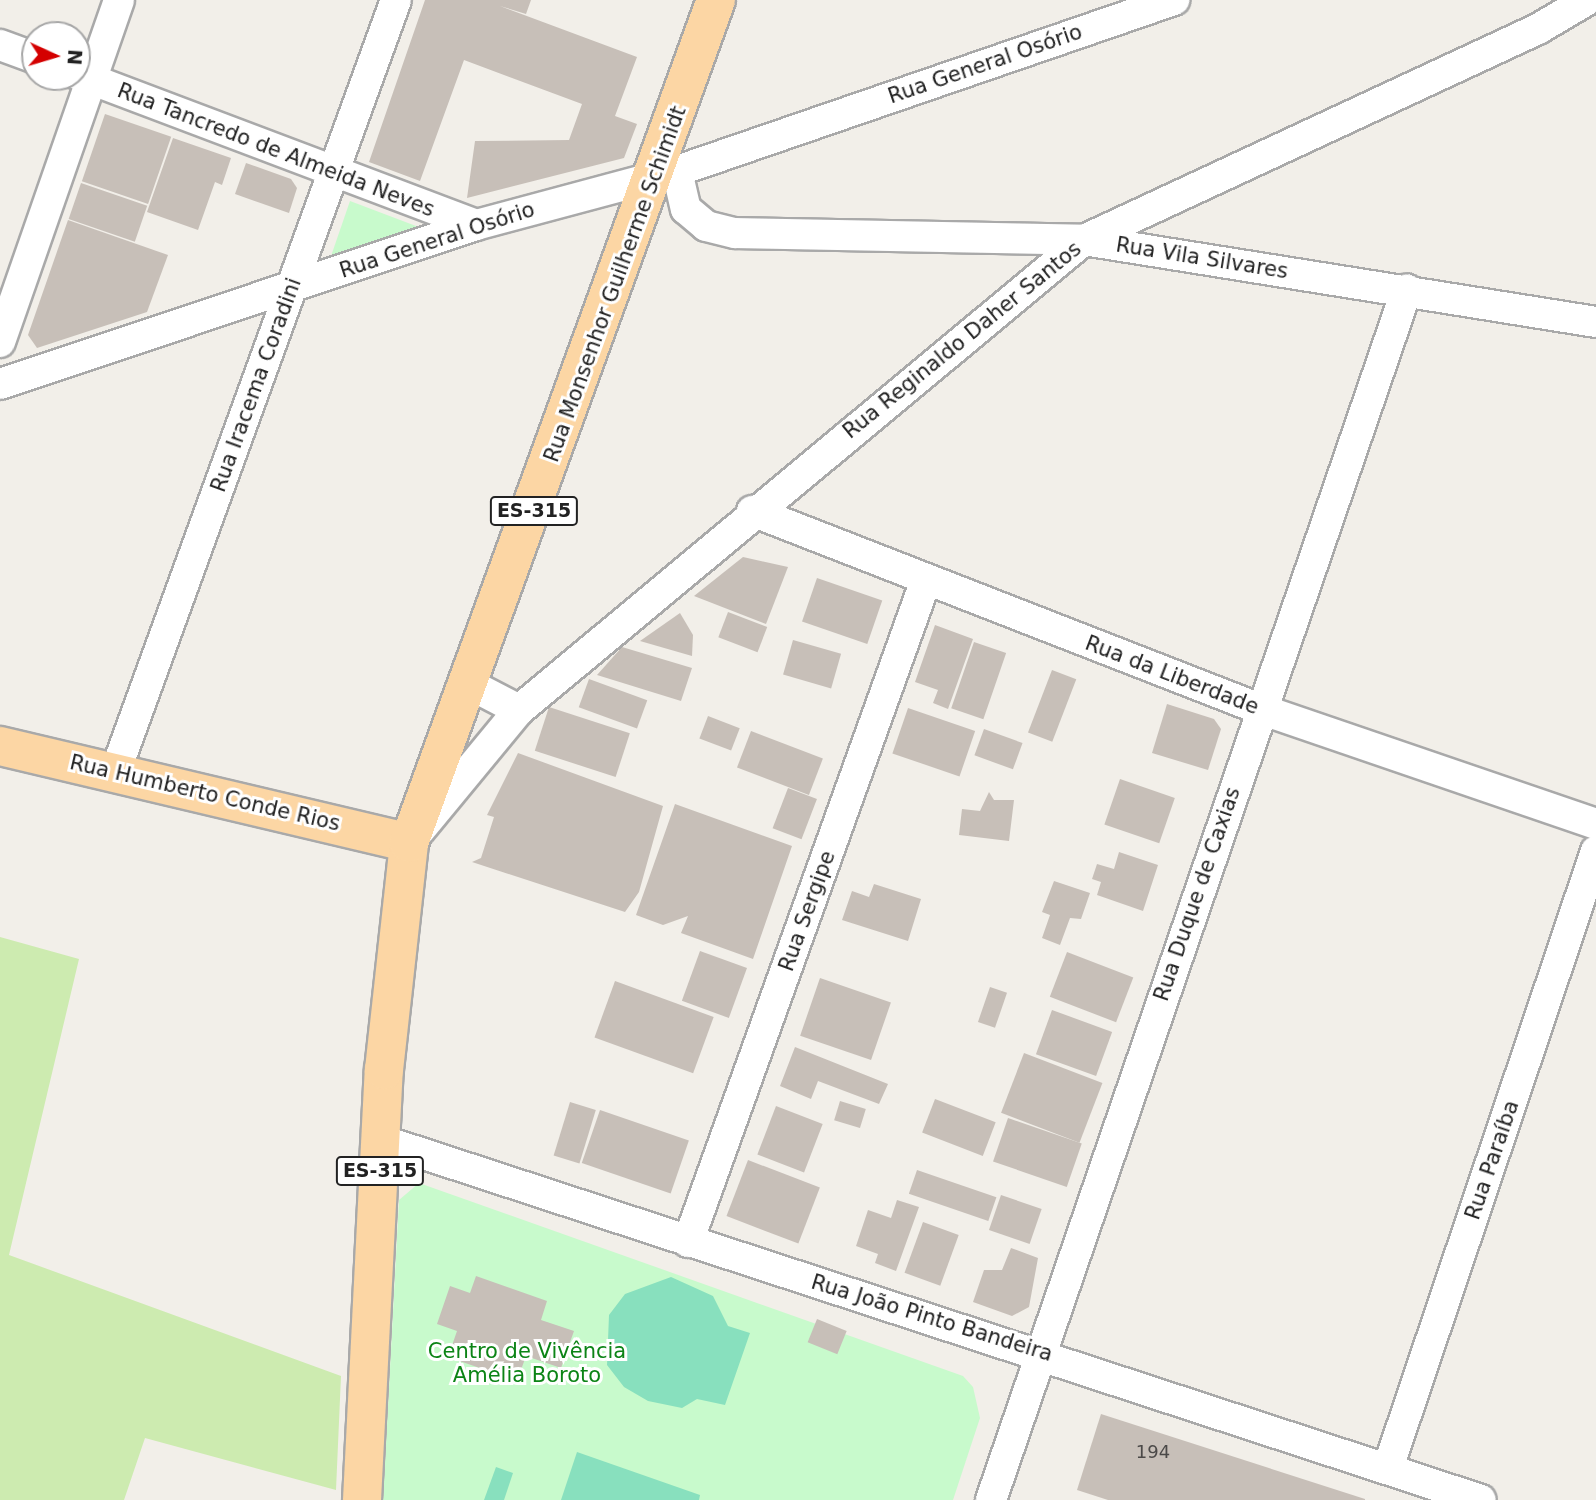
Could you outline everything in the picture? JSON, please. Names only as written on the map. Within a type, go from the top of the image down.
[{"type":"main road","name":"Rua Monsenhor Guilherme Schimidt","points":[[409,843],[665,174],[716,0]]},
{"type":"main road","name":"Rua Humberto Conde Rios","points":[[0,746],[116,770],[409,843]]},
{"type":"main road","name":"ES-315","points":[[362,1500],[381,1140],[409,843]]},
{"type":"street","points":[[91,62],[119,0]]},
{"type":"street","name":"Rua Iracema Coradini","points":[[116,770],[396,0]]},
{"type":"street","name":"Rua General Osório","points":[[0,384],[291,290],[475,225],[665,174],[1174,0]]},
{"type":"street","name":"Rua Reginaldo Daher Santos","points":[[409,843],[519,709],[752,511],[1084,240],[1538,29],[1587,0]]},
{"type":"street","points":[[0,45],[21,53]]},
{"type":"street","name":"Rua Tancredo de Almeida Neves","points":[[91,80],[475,225]]},
{"type":"street","points":[[0,342],[80,91]]},
{"type":"street","name":"Rua Vila Silvares","points":[[665,174],[685,209],[706,226],[735,233],[1084,240],[1408,289],[1596,322]]},
{"type":"street","name":"Rua Duque de Caxias","points":[[991,1500],[1261,709],[1408,289]]},
{"type":"street","name":"Rua da Liberdade","points":[[752,511],[1261,709],[1596,824]]},
{"type":"street","name":"Rua Sergipe","points":[[688,1242],[926,580]]},
{"type":"street","points":[[471,685],[519,709]]},
{"type":"street","name":"Rua Paraíba","points":[[1388,1468],[1596,851]]},
{"type":"street","name":"Rua João Pinto Bandeira","points":[[381,1140],[688,1242],[1041,1352],[1481,1500]]},
{"type":"green space","points":[[350,201],[416,226],[418,230],[330,259]]},
{"type":"green space","points":[[0,937],[79,959],[9,1255],[341,1376],[336,1490],[145,1438],[124,1500],[0,1500]]},
{"type":"green space","name":"Centro de Vivência Amélia Boroto","points":[[419,1183],[963,1376],[973,1387],[980,1418],[953,1500],[383,1500],[399,1200]]},
{"type":"green space","points":[[671,1277],[713,1296],[728,1326],[750,1333],[725,1405],[697,1399],[682,1408],[648,1401],[624,1387],[607,1365],[609,1315],[625,1294]]},
{"type":"green space","points":[[577,1452],[700,1495],[699,1500],[561,1500]]},
{"type":"green space","points":[[496,1467],[513,1473],[504,1500],[484,1500]]},
{"type":"building","points":[[425,0],[531,0],[526,14],[500,6],[637,57],[615,116],[637,124],[624,158],[467,198],[475,141],[569,140],[582,104],[464,60],[420,181],[369,162]]},
{"type":"building","points":[[105,114],[171,137],[148,204],[82,181]]},
{"type":"building","points":[[173,138],[231,158],[222,185],[215,182],[198,230],[147,212]]},
{"type":"building","points":[[246,163],[291,179],[297,188],[289,213],[235,194]]},
{"type":"building","points":[[81,183],[147,206],[135,242],[69,219]]},
{"type":"building","points":[[68,220],[168,255],[147,312],[37,348],[28,335]]},
{"type":"building","points":[[743,557],[788,567],[766,624],[694,596]]},
{"type":"building","points":[[817,578],[882,600],[867,644],[802,621]]},
{"type":"building","points":[[728,612],[767,627],[758,652],[718,637]]},
{"type":"building","points":[[680,613],[693,635],[692,656],[640,641]]},
{"type":"building","points":[[935,625],[973,639],[948,709],[933,703],[938,690],[915,682]]},
{"type":"building","points":[[793,640],[841,654],[831,688],[783,675]]},
{"type":"building","points":[[974,642],[1006,653],[983,719],[951,708]]},
{"type":"building","points":[[622,647],[692,668],[681,701],[597,675]]},
{"type":"building","points":[[1052,670],[1076,679],[1052,742],[1028,733]]},
{"type":"building","points":[[589,679],[647,700],[637,728],[579,707]]},
{"type":"building","points":[[1167,704],[1214,719],[1221,729],[1208,770],[1152,753]]},
{"type":"building","points":[[549,707],[630,733],[616,777],[535,751]]},
{"type":"building","points":[[908,708],[975,731],[960,777],[892,753]]},
{"type":"building","points":[[708,716],[740,728],[731,751],[699,738]]},
{"type":"building","points":[[984,729],[1023,743],[1013,769],[974,755]]},
{"type":"building","points":[[751,731],[823,759],[809,795],[737,767]]},
{"type":"building","points":[[518,753],[663,806],[639,892],[625,912],[472,862],[481,858],[494,817],[487,815]]},
{"type":"building","points":[[1120,779],[1175,798],[1159,843],[1104,824]]},
{"type":"building","points":[[788,788],[817,799],[802,839],[773,828]]},
{"type":"building","points":[[989,792],[994,800],[1014,800],[1009,841],[959,835],[962,809],[980,811]]},
{"type":"building","points":[[675,804],[792,846],[753,959],[681,933],[688,916],[663,925],[636,915]]},
{"type":"building","points":[[1119,852],[1158,865],[1143,911],[1097,895],[1101,882],[1092,879],[1097,864],[1114,869]]},
{"type":"building","points":[[1054,881],[1090,893],[1081,919],[1070,918],[1060,945],[1042,938],[1050,915],[1042,912]]},
{"type":"building","points":[[874,884],[921,899],[908,941],[842,920],[852,891],[869,897]]},
{"type":"building","points":[[700,951],[747,968],[729,1018],[682,1001]]},
{"type":"building","points":[[1067,952],[1133,977],[1116,1022],[1050,997]]},
{"type":"building","points":[[820,978],[891,1002],[871,1060],[800,1036]]},
{"type":"building","points":[[615,981],[714,1017],[693,1073],[594,1037]]},
{"type":"building","points":[[990,987],[1007,993],[995,1028],[978,1022]]},
{"type":"building","points":[[1052,1010],[1112,1032],[1096,1076],[1036,1054]]},
{"type":"building","points":[[795,1047],[888,1084],[879,1104],[818,1081],[811,1099],[780,1086]]},
{"type":"building","points":[[1024,1053],[1102,1083],[1079,1143],[1001,1113]]},
{"type":"building","points":[[935,1099],[996,1122],[983,1156],[922,1133]]},
{"type":"building","points":[[840,1101],[866,1109],[860,1128],[834,1120]]},
{"type":"building","points":[[570,1102],[596,1110],[579,1163],[554,1156]]},
{"type":"building","points":[[776,1106],[823,1124],[804,1172],[757,1155]]},
{"type":"building","points":[[600,1110],[689,1141],[671,1194],[582,1163]]},
{"type":"building","points":[[1008,1118],[1082,1143],[1067,1187],[993,1161]]},
{"type":"building","points":[[748,1160],[820,1188],[798,1244],[726,1216]]},
{"type":"building","points":[[917,1170],[996,1197],[988,1221],[909,1194]]},
{"type":"building","points":[[1001,1195],[1042,1209],[1030,1244],[989,1230]]},
{"type":"building","points":[[897,1200],[919,1207],[896,1271],[875,1263],[878,1254],[856,1246],[868,1210],[891,1218]]},
{"type":"building","points":[[923,1222],[959,1235],[940,1286],[905,1273]]},
{"type":"building","points":[[1011,1248],[1038,1258],[1029,1307],[1012,1316],[973,1302],[984,1270],[1002,1270]]},
{"type":"building","points":[[476,1276],[547,1301],[541,1320],[574,1331],[561,1368],[526,1356],[517,1381],[448,1357],[457,1331],[437,1324],[450,1286],[470,1293]]},
{"type":"building","points":[[817,1319],[847,1331],[837,1354],[808,1342]]},
{"type":"building","points":[[1101,1414],[1365,1500],[1108,1500],[1077,1490]]}]
